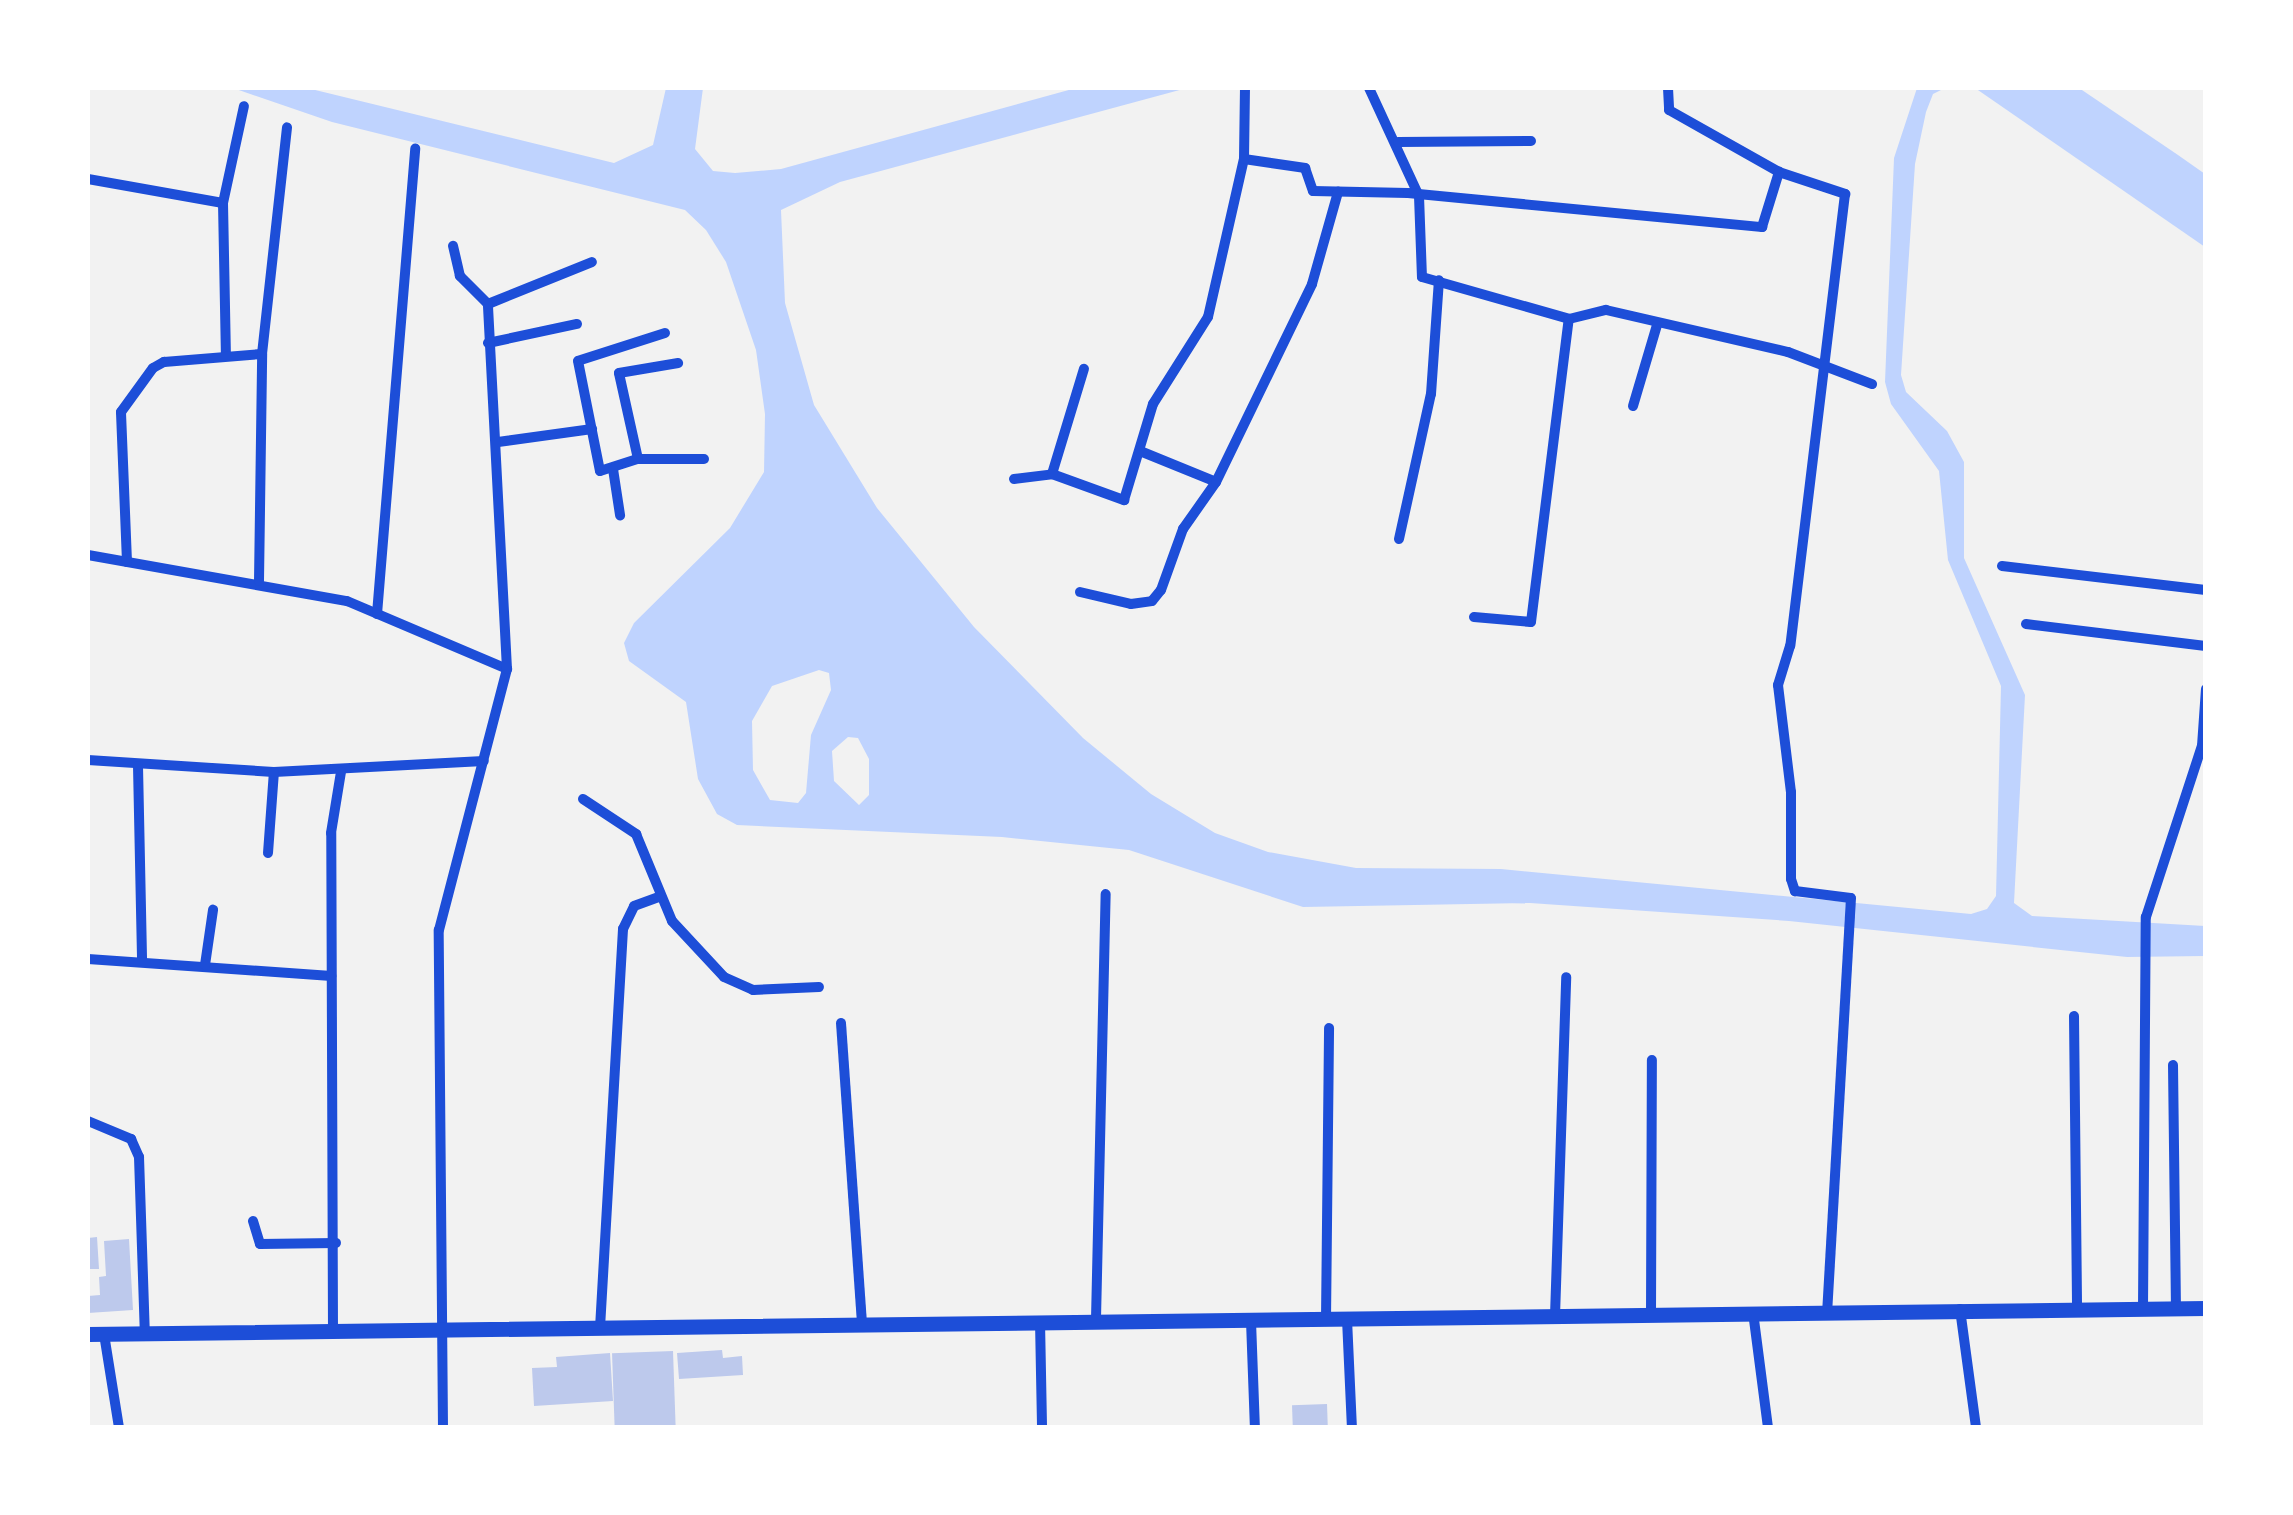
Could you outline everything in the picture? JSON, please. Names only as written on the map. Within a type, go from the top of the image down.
[{"type":"street","points":[[1014,479],[1052,474],[1124,500],[1152,404],[1208,318],[1244,159],[1245,88]]},
{"type":"street","points":[[1369,88],[1398,142],[1419,196],[1422,277],[1569,319],[1606,310],[1657,325],[1788,352],[1872,384]]},
{"type":"street","points":[[1668,88],[1669,110],[1779,172],[1845,194],[1827,368],[1790,646],[1778,685],[1791,792],[1791,879],[1795,890],[1849,895],[1851,901],[1827,1310]]},
{"type":"street","points":[[226,355],[223,202],[244,106]]},
{"type":"street","points":[[259,581],[262,354],[287,127]]},
{"type":"street","points":[[1398,142],[1530,141]]},
{"type":"street","points":[[377,614],[415,149]]},
{"type":"street","points":[[1244,159],[1305,168],[1313,191],[1419,196],[1762,227],[1779,172]]},
{"type":"street","points":[[88,179],[223,202]]},
{"type":"street","points":[[1080,592],[1131,604],[1152,601],[1182,529],[1216,482],[1312,284],[1338,192]]},
{"type":"street","points":[[443,1428],[440,930],[507,668],[488,304],[460,276],[454,246]]},
{"type":"street","points":[[488,304],[592,262]]},
{"type":"street","points":[[1400,539],[1431,394],[1439,280]]},
{"type":"street","points":[[1474,617],[1531,622],[1569,319]]},
{"type":"street","points":[[488,344],[577,324]]},
{"type":"street","points":[[1633,406],[1657,325]]},
{"type":"street","points":[[665,333],[578,361],[600,471],[638,459],[704,458]]},
{"type":"street","points":[[127,562],[121,412],[153,368],[226,355],[262,354]]},
{"type":"street","points":[[638,459],[620,373],[678,363]]},
{"type":"street","points":[[1052,474],[1084,369]]},
{"type":"street","points":[[498,442],[592,429]]},
{"type":"street","points":[[1140,451],[1216,482]]},
{"type":"street","points":[[613,469],[620,516]]},
{"type":"street","points":[[88,555],[259,581],[377,614],[507,668]]},
{"type":"street","points":[[2002,566],[2206,590]]},
{"type":"street","points":[[2026,624],[2206,646]]},
{"type":"street","points":[[2143,1310],[2146,917],[2204,747],[2206,689]]},
{"type":"street","points":[[88,760],[274,772],[340,772],[484,761]]},
{"type":"street","points":[[138,766],[142,962]]},
{"type":"street","points":[[268,853],[274,772]]},
{"type":"street","points":[[333,1330],[336,1243],[331,833],[340,772]]},
{"type":"street","points":[[583,799],[636,834],[658,897],[724,978],[753,990],[819,987]]},
{"type":"street","points":[[1096,1319],[1106,894]]},
{"type":"street","points":[[600,1328],[623,930],[634,906],[658,897]]},
{"type":"street","points":[[205,965],[213,910]]},
{"type":"street","points":[[88,960],[331,976]]},
{"type":"street","points":[[1555,1316],[1566,978]]},
{"type":"street","points":[[2074,1016],[2078,1308]]},
{"type":"street","points":[[841,1023],[862,1322]]},
{"type":"street","points":[[1326,1320],[1329,1028]]},
{"type":"street","points":[[1651,1314],[1652,1060]]},
{"type":"street","points":[[2173,1065],[2176,1308]]},
{"type":"street","points":[[88,1121],[131,1138],[139,1157],[145,1334]]},
{"type":"street","points":[[253,1220],[260,1244],[336,1243]]},
{"type":"street","points":[[1960,1308],[1976,1428]]},
{"type":"street","points":[[119,1428],[96,1334],[1096,1319],[1326,1320],[1960,1308],[2206,1308]]},
{"type":"street","points":[[1753,1312],[1768,1428]]},
{"type":"street","points":[[1347,1319],[1352,1428]]},
{"type":"street","points":[[1040,1320],[1042,1428]]},
{"type":"street","points":[[1251,1321],[1254,1428]]},
{"type":"water","points":[[233,88],[307,88],[614,163],[653,145],[666,88],[703,88],[695,149],[713,171],[735,173],[781,169],[1076,88],[1187,88],[840,182],[781,210],[785,303],[814,405],[877,508],[974,627],[1083,738],[1151,794],[1215,833],[1268,852],[1356,868],[1501,869],[1971,914],[1987,909],[1996,896],[2001,686],[1948,560],[1939,471],[1891,404],[1885,382],[1894,158],[1917,88],[1945,88],[1933,94],[1915,164],[1901,375],[1906,392],[1947,431],[1964,462],[1964,558],[2025,695],[2014,903],[2032,916],[2205,926],[2205,956],[2127,957],[1789,921],[1530,903],[1303,907],[1129,850],[1002,837],[737,825],[717,814],[698,779],[686,702],[629,661],[624,643],[634,623],[730,528],[764,472],[765,414],[756,350],[726,262],[706,230],[685,210],[332,122]],"holes":[[[819,670],[829,673],[831,690],[811,735],[806,793],[798,803],[770,800],[753,770],[752,721],[772,686]],[[848,737],[858,738],[869,759],[869,795],[859,805],[834,781],[832,751]]]},
{"type":"water","points":[[1975,88],[2079,88],[2178,155],[2205,174],[2205,247]]},
{"type":"building","points":[[97,1237],[99,1269],[88,1269],[88,1238]]},
{"type":"building","points":[[129,1239],[133,1310],[88,1313],[88,1296],[100,1295],[99,1277],[106,1276],[104,1241]]},
{"type":"building","points":[[722,1350],[723,1358],[742,1356],[743,1375],[679,1379],[677,1353]]},
{"type":"building","points":[[673,1351],[676,1428],[615,1428],[612,1353]]},
{"type":"building","points":[[610,1353],[613,1401],[534,1406],[532,1368],[557,1367],[556,1357]]},
{"type":"building","points":[[1327,1404],[1328,1428],[1293,1428],[1292,1405]]}]
